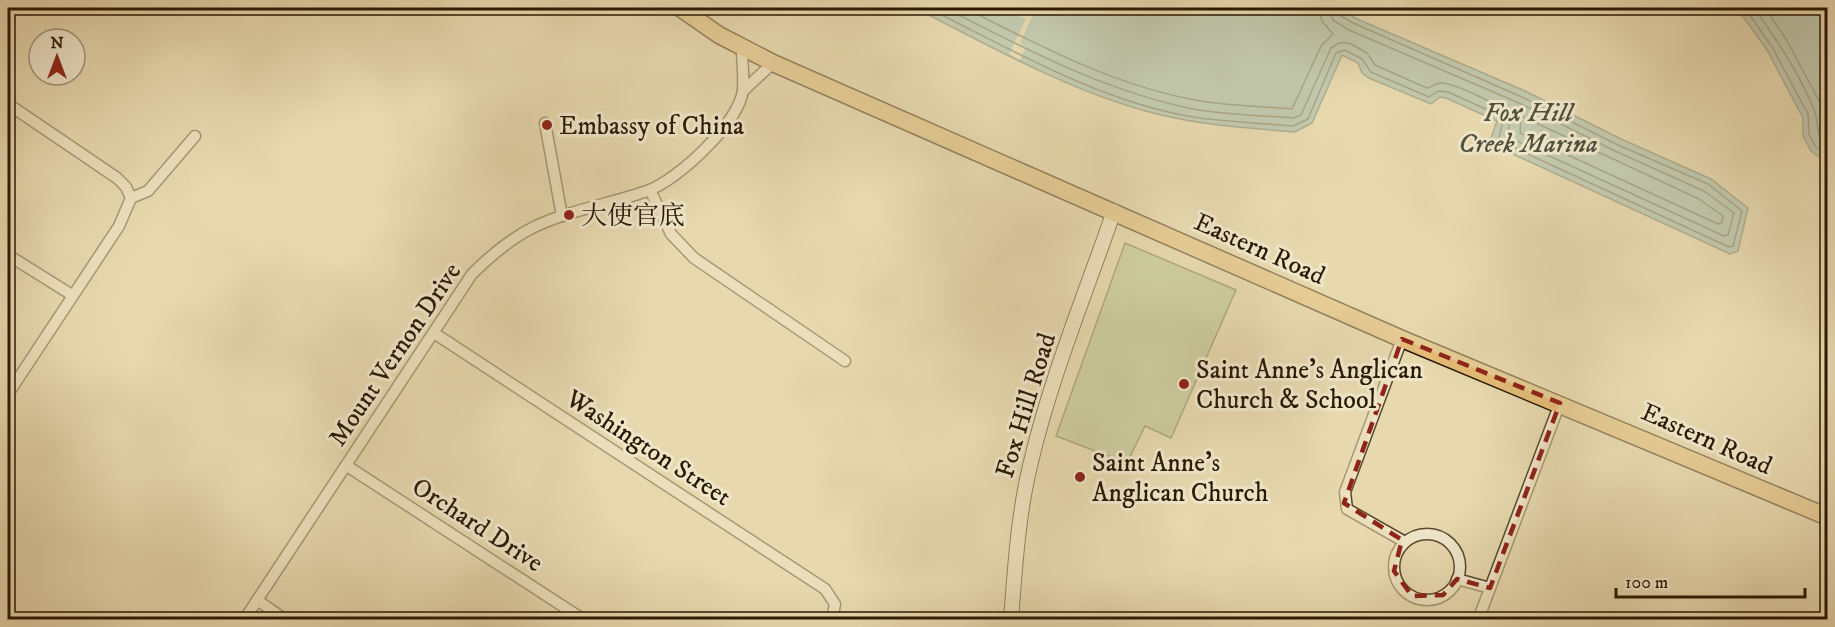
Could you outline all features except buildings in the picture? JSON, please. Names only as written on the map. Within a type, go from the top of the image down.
[{"type":"highway","name":"Eastern Road","points":[[680,8],[742,48],[773,63],[1402,339],[1667,447],[1763,492],[1827,517]]},
{"type":"main road","name":"Fox Hill Road","points":[[1011,620],[1019,528],[1030,466],[1047,403],[1114,211]]},
{"type":"street","points":[[742,48],[743,91]]},
{"type":"street","name":"Mount Vernon Drive","points":[[244,620],[472,274],[497,250],[532,228],[562,216],[650,190],[694,161],[718,133],[743,91],[773,63]]},
{"type":"street","points":[[8,104],[117,178],[126,187],[131,198]]},
{"type":"street","points":[[545,123],[562,216]]},
{"type":"street","points":[[8,394],[119,226],[131,198],[148,191],[195,136]]},
{"type":"street","points":[[650,190],[671,234],[694,258],[845,361]]},
{"type":"street","points":[[8,255],[72,295]]},
{"type":"street","name":"Washington Street","points":[[434,333],[825,589],[835,604],[832,620]]},
{"type":"street","points":[[1402,339],[1345,492],[1344,503],[1347,509],[1405,542]]},
{"type":"street","points":[[1478,620],[1560,403]]},
{"type":"street","name":"Orchard Drive","points":[[347,466],[584,620]]},
{"type":"street","points":[[1425,534],[1446,540],[1458,558],[1457,579],[1443,595],[1433,599],[1412,596],[1403,590],[1394,571],[1394,560],[1405,542],[1425,534]]},
{"type":"street","points":[[1457,579],[1490,588]]},
{"type":"street","points":[[257,600],[286,620]]},
{"type":"highlighted area","points":[[1402,339],[1560,403],[1490,588],[1457,579],[1443,595],[1412,596],[1394,571],[1402,540],[1344,503]]},
{"type":"green space","points":[[1125,243],[1236,290],[1171,438],[1145,426],[1127,463],[1056,436]]},
{"type":"water","name":"Fox Hill Creek Marina","points":[[915,8],[1338,8],[1355,18],[1525,91],[1621,139],[1711,179],[1748,208],[1738,251],[1730,254],[1502,149],[1491,138],[1497,121],[1446,98],[1440,97],[1431,104],[1369,78],[1362,73],[1358,63],[1342,55],[1312,123],[1295,132],[1222,125],[1149,112],[1088,92],[1000,52]]},
{"type":"water","points":[[1737,8],[1827,8],[1827,162],[1811,151],[1803,136],[1803,118],[1767,50]]},
{"type":"pier","points":[[1023,8],[1036,8],[1020,43],[1026,47],[1020,60],[1009,54],[1026,19],[1013,14],[1016,9],[1021,11]]},
{"type":"place","name":"Embassy of China","points":[[547,125]]},
{"type":"place","name":"大使官底","points":[[569,215]]},
{"type":"place","name":"Saint Anne's Anglican Church & School","points":[[1184,384]]},
{"type":"place","name":"Saint Anne's Anglican Church","points":[[1080,477]]}]
